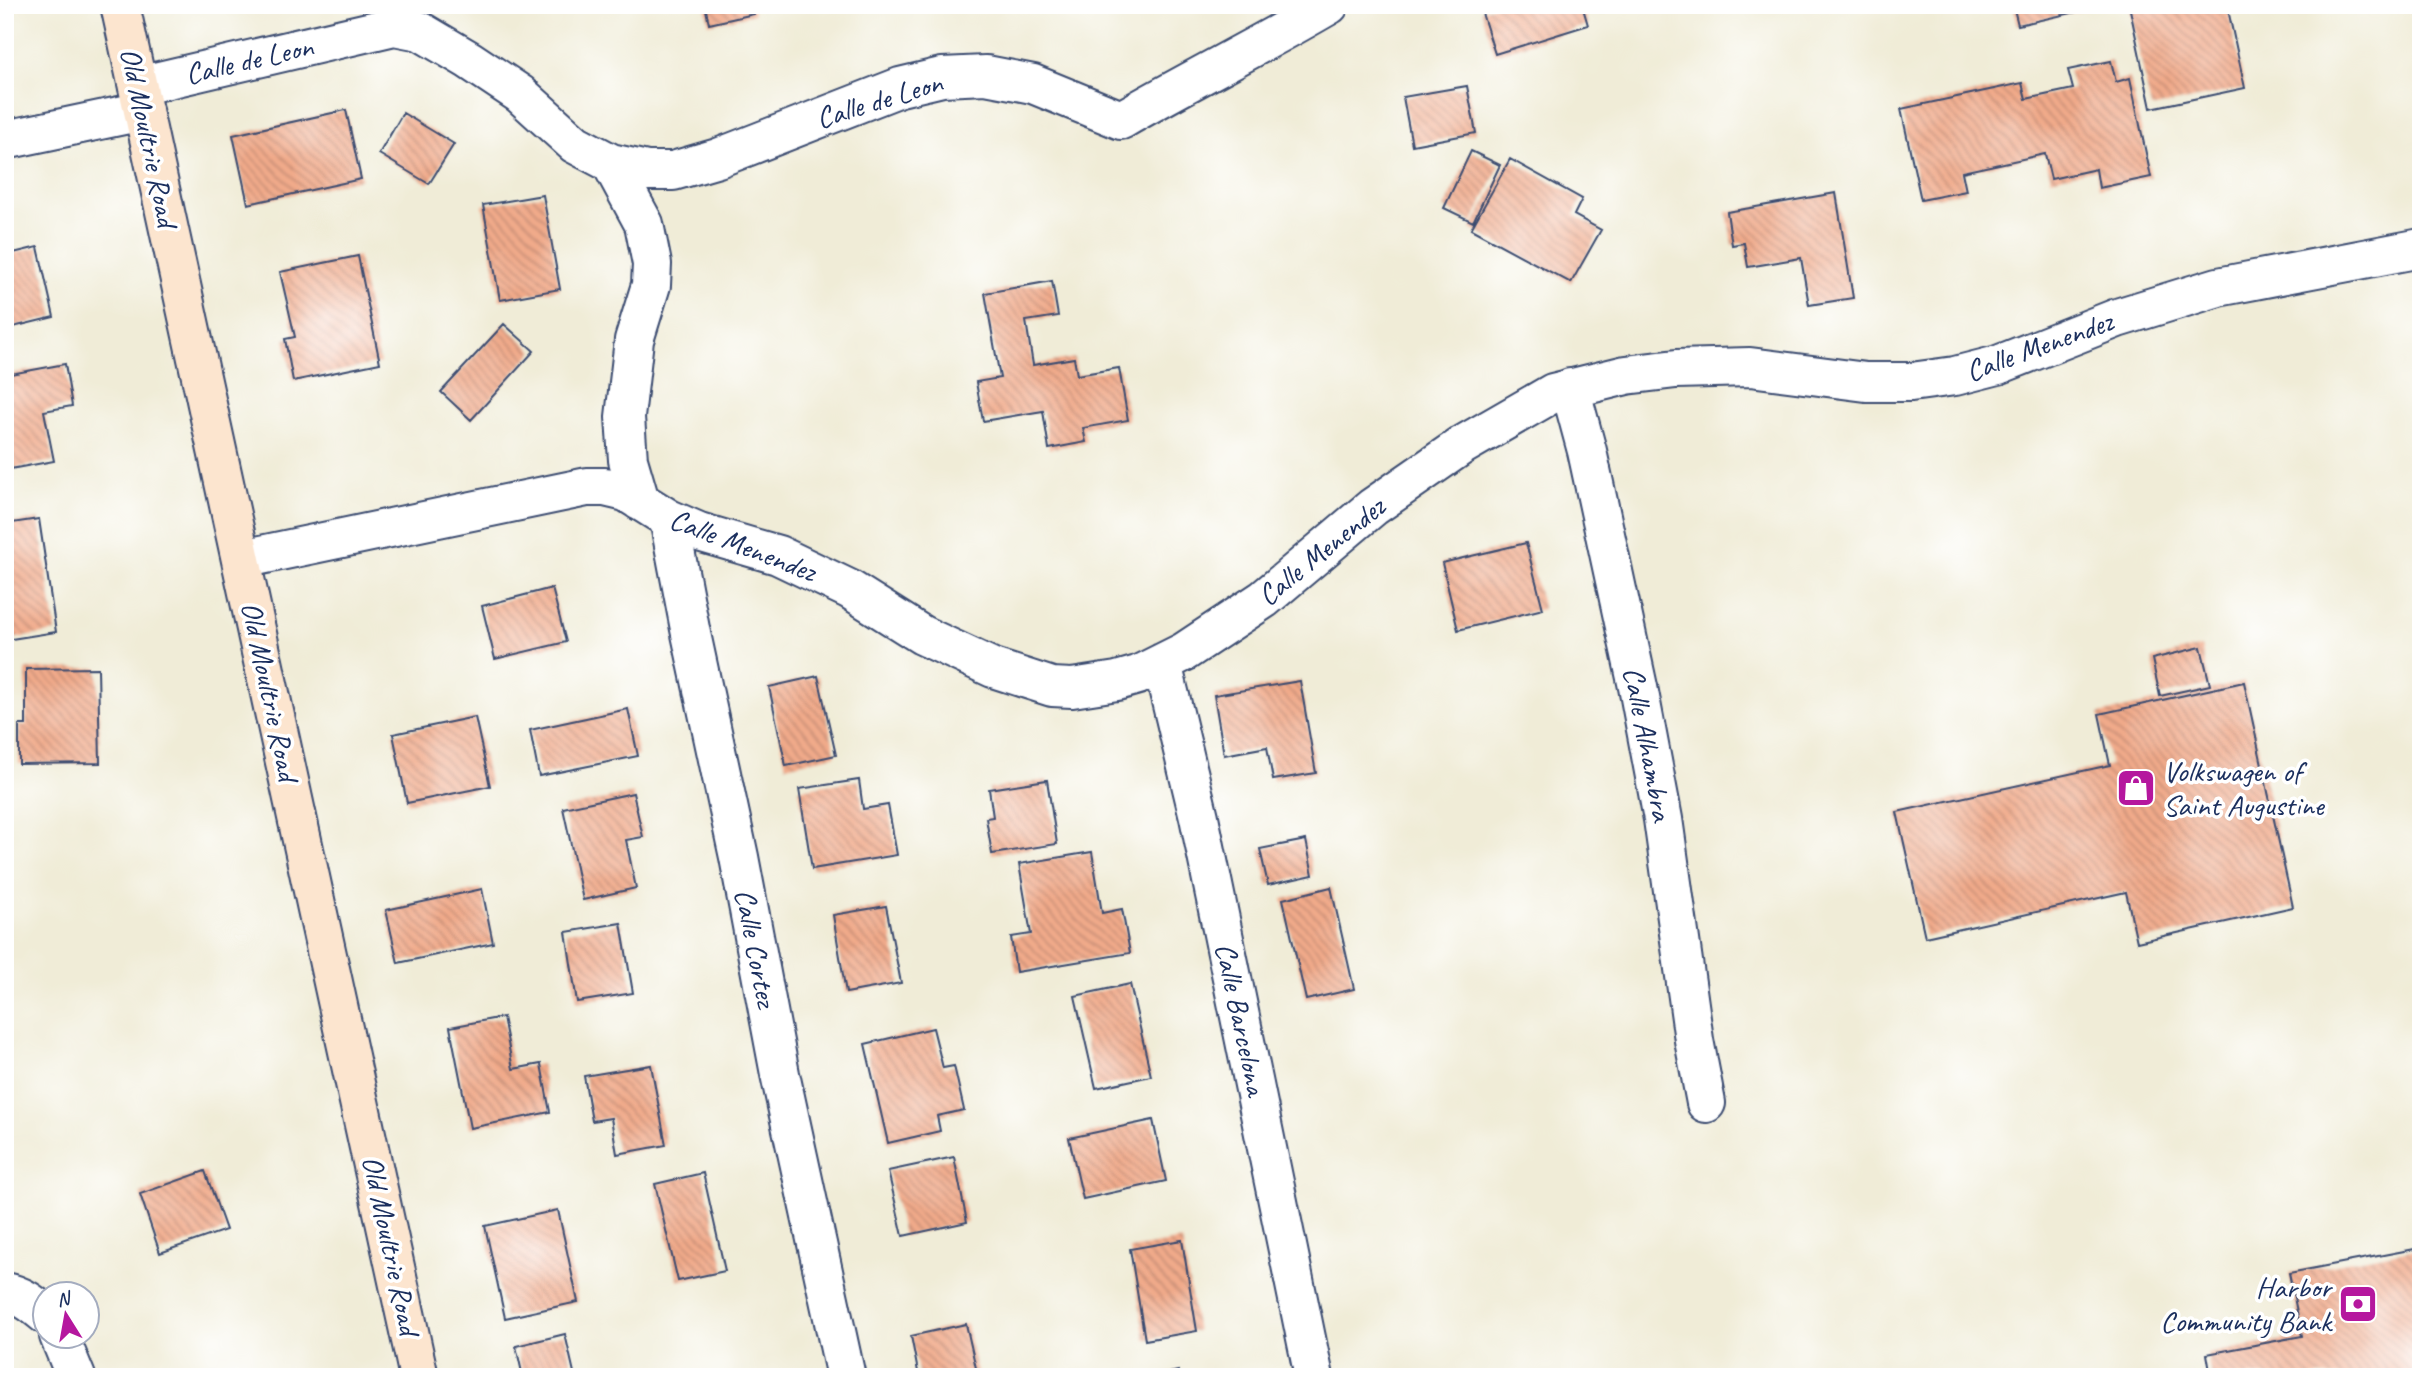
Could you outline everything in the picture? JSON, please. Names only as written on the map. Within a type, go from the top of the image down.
[{"type":"main road","name":"Old Moultrie Road","points":[[120,5],[419,1377]]},
{"type":"street","name":"Calle de Leon","points":[[5,140],[140,98],[394,26],[420,31],[469,60],[520,94],[575,144],[611,163],[647,171],[673,171],[718,158],[900,87],[942,77],[986,75],[1033,84],[1121,120],[1329,5]]},
{"type":"street","points":[[611,163],[644,224],[652,264],[651,285],[634,340],[625,417],[628,460],[654,510]]},
{"type":"street","name":"Calle Menendez","points":[[242,559],[587,487],[605,487],[626,492],[654,510],[699,532],[778,555],[849,589],[922,635],[993,668],[1052,687],[1072,688],[1138,675],[1184,652],[1264,599],[1373,507],[1461,446],[1553,393],[1626,375],[1676,369],[1750,367],[1866,382],[1911,382],[1955,376],[1998,365],[2117,318],[2218,287],[2421,247]]},
{"type":"street","name":"Calle Alhambra","points":[[1570,388],[1587,451],[1643,713],[1663,819],[1694,1040],[1706,1103]]},
{"type":"street","name":"Calle Cortez","points":[[654,510],[690,629],[739,856],[780,1074],[846,1377]]},
{"type":"street","name":"Calle Barcelona","points":[[1162,663],[1199,817],[1314,1377]]},
{"type":"street","points":[[5,1292],[16,1294],[32,1303]]},
{"type":"street","points":[[64,1350],[76,1377]]},
{"type":"building","points":[[705,5],[752,5],[754,14],[709,24]]},
{"type":"building","points":[[1497,5],[1582,5],[1588,25],[1495,54],[1481,10]]},
{"type":"building","points":[[2013,5],[2103,5],[2103,6],[2018,25]]},
{"type":"building","points":[[2129,5],[2227,5],[2245,88],[2151,108]]},
{"type":"building","points":[[2111,61],[2116,82],[2130,78],[2151,177],[2099,188],[2096,169],[2051,179],[2045,154],[1962,172],[1966,191],[1921,200],[1901,109],[2022,83],[2026,99],[2073,89],[2068,70]]},
{"type":"building","points":[[1467,86],[1476,133],[1412,145],[1403,97]]},
{"type":"building","points":[[346,110],[361,179],[248,204],[233,135]]},
{"type":"building","points":[[403,113],[454,144],[429,184],[379,154]]},
{"type":"building","points":[[1471,151],[1500,165],[1473,222],[1444,208]]},
{"type":"building","points":[[1510,159],[1582,199],[1574,215],[1601,230],[1571,283],[1471,229]]},
{"type":"building","points":[[1836,193],[1853,298],[1809,305],[1801,258],[1748,267],[1744,243],[1732,245],[1727,212]]},
{"type":"building","points":[[543,195],[560,289],[500,300],[483,205]]},
{"type":"building","points":[[38,247],[54,317],[5,329],[5,255]]},
{"type":"building","points":[[358,256],[380,363],[293,381],[285,339],[295,337],[280,272]]},
{"type":"building","points":[[1052,281],[1058,316],[1026,321],[1033,365],[1074,358],[1077,375],[1119,368],[1128,420],[1083,428],[1086,442],[1049,449],[1043,411],[983,421],[976,382],[1000,378],[985,293]]},
{"type":"building","points":[[504,324],[534,351],[471,420],[441,392]]},
{"type":"building","points":[[65,364],[72,406],[44,411],[54,461],[5,470],[5,375]]},
{"type":"building","points":[[39,519],[56,632],[5,640],[5,524]]},
{"type":"building","points":[[1526,543],[1543,609],[1458,630],[1442,563]]},
{"type":"building","points":[[552,588],[566,642],[495,659],[482,606]]},
{"type":"building","points":[[2201,647],[2210,685],[2160,696],[2152,659]]},
{"type":"building","points":[[98,668],[100,763],[19,764],[19,725],[26,725],[26,669]]},
{"type":"building","points":[[818,676],[836,755],[786,766],[769,687]]},
{"type":"building","points":[[1300,681],[1316,773],[1273,780],[1267,747],[1224,755],[1214,695]]},
{"type":"building","name":"Volkswagen of Saint Augustine","points":[[2244,682],[2293,907],[2137,942],[2126,892],[1925,937],[1897,812],[2110,765],[2099,714]]},
{"type":"building","points":[[628,709],[638,756],[539,776],[530,730]]},
{"type":"building","points":[[475,717],[490,786],[407,803],[393,734]]},
{"type":"building","points":[[859,780],[863,809],[888,805],[897,855],[812,869],[799,789]]},
{"type":"building","points":[[1047,780],[1057,844],[992,854],[986,818],[993,817],[989,789]]},
{"type":"building","points":[[633,793],[643,837],[626,840],[636,888],[583,900],[563,808]]},
{"type":"building","points":[[1306,840],[1313,875],[1268,885],[1260,849]]},
{"type":"building","points":[[1092,852],[1102,913],[1122,909],[1130,953],[1016,972],[1011,937],[1031,934],[1019,864]]},
{"type":"building","points":[[1331,887],[1354,989],[1306,1000],[1283,899]]},
{"type":"building","points":[[482,889],[493,943],[398,963],[386,910]]},
{"type":"building","points":[[886,906],[901,983],[846,993],[833,915]]},
{"type":"building","points":[[621,923],[633,993],[577,1002],[566,932]]},
{"type":"building","points":[[1130,984],[1151,1076],[1096,1088],[1075,996]]},
{"type":"building","points":[[503,1017],[513,1069],[541,1064],[550,1112],[470,1128],[450,1027]]},
{"type":"building","points":[[933,1028],[943,1068],[954,1066],[964,1110],[937,1116],[940,1131],[888,1143],[865,1044]]},
{"type":"building","points":[[651,1065],[666,1145],[617,1154],[611,1118],[592,1121],[584,1076]]},
{"type":"building","points":[[1153,1120],[1166,1181],[1083,1199],[1069,1138]]},
{"type":"building","points":[[954,1157],[967,1222],[903,1236],[888,1171]]},
{"type":"building","points":[[205,1171],[226,1230],[160,1253],[140,1194]]},
{"type":"building","points":[[703,1173],[725,1271],[678,1281],[655,1184]]},
{"type":"building","points":[[558,1210],[578,1302],[505,1318],[485,1226]]},
{"type":"building","points":[[1182,1240],[1197,1331],[1145,1340],[1130,1249]]},
{"type":"building","name":"Harbor Community Bank","points":[[2420,1248],[2421,1377],[2211,1377],[2207,1354],[2302,1336],[2289,1273]]},
{"type":"building","points":[[966,1324],[978,1377],[919,1377],[911,1336]]},
{"type":"building","points":[[565,1334],[575,1377],[523,1377],[516,1346]]},
{"type":"building","points":[[1178,1371],[1179,1377],[1156,1377],[1156,1376]]},
{"type":"place","name":"Volkswagen of Saint Augustine","points":[[2136,788]]},
{"type":"place","name":"Harbor Community Bank","points":[[2358,1304]]}]
